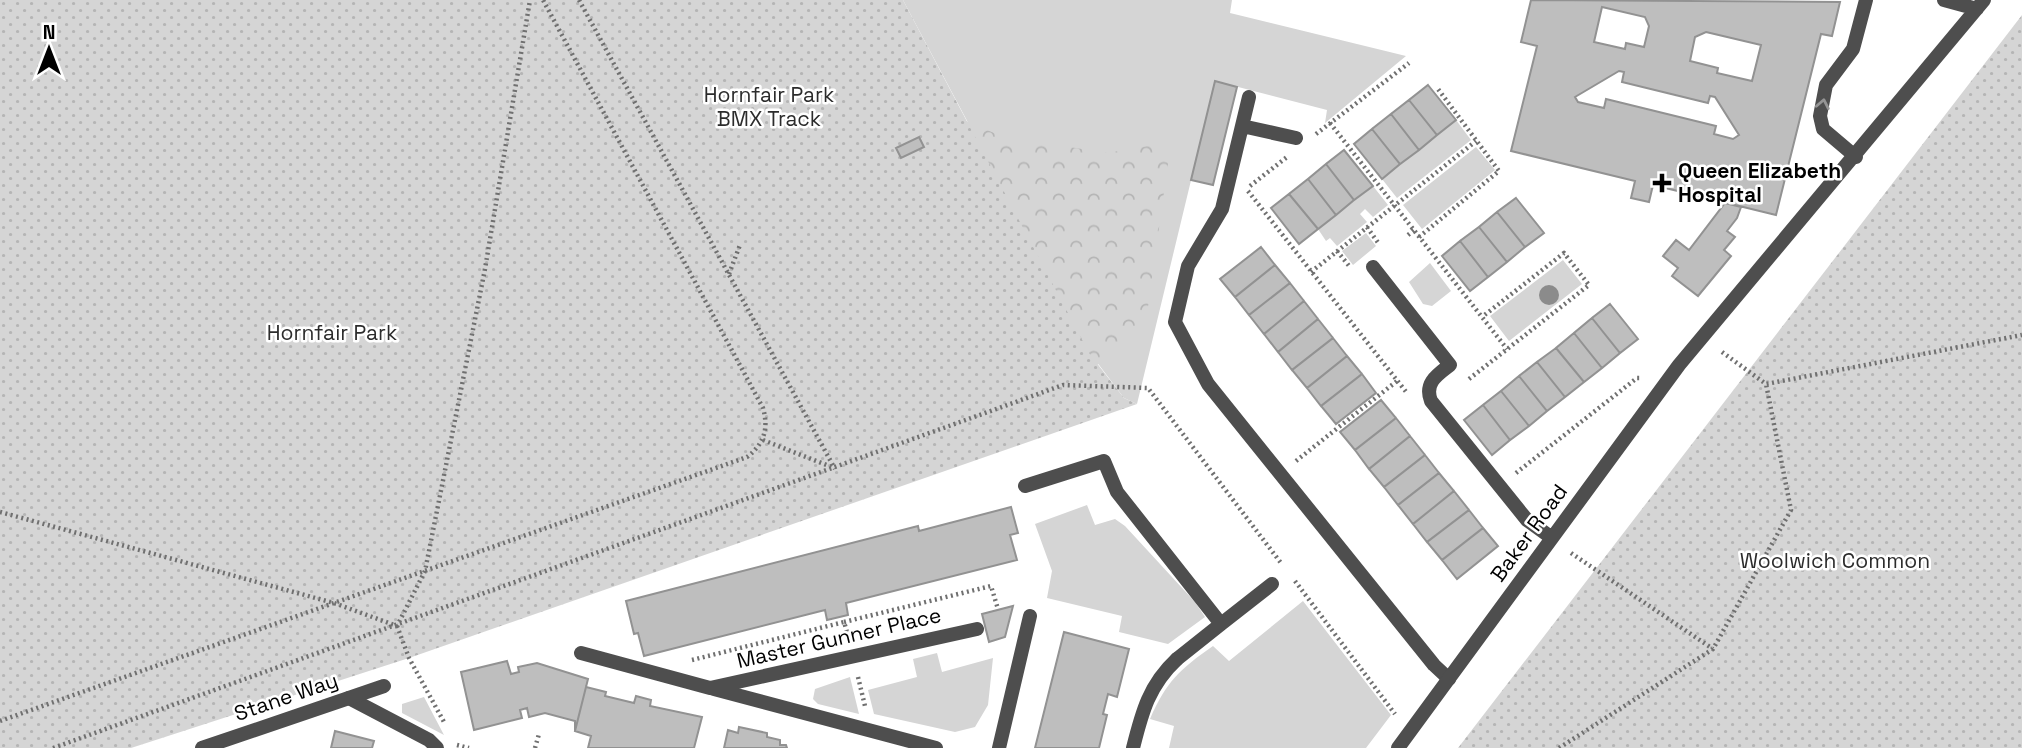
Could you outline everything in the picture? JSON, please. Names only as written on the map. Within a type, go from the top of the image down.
[{"type":"street","points":[[1856,157],[1823,129],[1820,116],[1826,85],[1853,49],[1866,0]]},
{"type":"street","points":[[1944,0],[1981,4]]},
{"type":"street","name":"Baker Road","points":[[1398,748],[1696,345],[1856,157],[1981,4]]},
{"type":"street","points":[[1249,97],[1222,209],[1188,266],[1175,322],[1208,384],[1434,665],[1449,679]]},
{"type":"street","points":[[1242,125],[1303,139]]},
{"type":"street","points":[[1373,267],[1450,365],[1433,379],[1428,394],[1431,401],[1527,520],[1552,538]]},
{"type":"street","points":[[1025,486],[1104,461],[1117,492],[1221,624]]},
{"type":"street","points":[[1133,748],[1145,701],[1158,677],[1272,583]]},
{"type":"street","points":[[999,748],[1030,616]]},
{"type":"street","name":"Master Gunner Place","points":[[710,688],[977,629]]},
{"type":"street","name":"Master Gunner Place","points":[[581,653],[936,748]]},
{"type":"street","name":"Stane Way","points":[[202,748],[384,686]]},
{"type":"street","points":[[349,698],[429,740],[437,748]]},
{"type":"path","points":[[450,733],[409,658],[397,626],[425,571],[485,269],[530,0]]},
{"type":"path","points":[[0,722],[747,457],[763,440],[766,430],[763,408],[543,0]]},
{"type":"path","points":[[579,0],[835,469]]},
{"type":"path","points":[[1303,139],[1330,124],[1409,62]]},
{"type":"path","points":[[1419,237],[1499,171],[1437,89]]},
{"type":"path","points":[[1330,124],[1507,349]]},
{"type":"path","points":[[1311,272],[1476,141]]},
{"type":"path","points":[[1288,156],[1247,189],[1414,401]]},
{"type":"path","points":[[1367,227],[1379,244]]},
{"type":"path","points":[[1408,235],[1414,230]]},
{"type":"path","points":[[729,275],[740,245]]},
{"type":"path","points":[[1338,251],[1350,267]]},
{"type":"path","points":[[1467,381],[1588,285],[1564,253],[1482,317]]},
{"type":"path","points":[[1766,384],[2022,335]]},
{"type":"path","points":[[1559,748],[1713,649],[1791,510],[1766,384],[1722,352]]},
{"type":"path","points":[[1507,480],[1637,378],[1646,377]]},
{"type":"path","points":[[1318,443],[1397,381]]},
{"type":"path","points":[[53,748],[1063,385],[1148,387],[1395,713]]},
{"type":"path","points":[[763,440],[835,469]]},
{"type":"path","points":[[0,512],[334,603],[397,626]]},
{"type":"path","points":[[1571,553],[1713,649]]},
{"type":"path","points":[[688,661],[991,586],[998,609]]},
{"type":"path","points":[[844,622],[871,731]]},
{"type":"path","points":[[536,748],[539,734]]},
{"type":"path","points":[[455,744],[468,748]]},
{"type":"green space","name":"Hornfair Park","points":[[0,0],[903,0],[1089,353],[1124,398],[1137,404],[409,658],[131,748],[0,748]]},
{"type":"green space","points":[[903,0],[1232,0],[1230,13],[1406,56],[1325,123],[1327,110],[1215,81],[1137,404],[1124,398],[1090,353]]},
{"type":"green space","name":"Woolwich Common","points":[[2022,15],[2022,748],[1458,748]]},
{"type":"green space","points":[[931,106],[1001,136],[1107,153],[1171,142],[1147,314],[1118,359],[1069,372]]},
{"type":"green space","points":[[1456,120],[1471,140],[1397,198],[1382,179]]},
{"type":"green space","points":[[1476,147],[1495,170],[1422,229],[1403,205]]},
{"type":"green space","points":[[1373,186],[1388,205],[1373,217],[1365,209],[1360,214],[1367,222],[1337,246],[1330,238],[1326,241],[1318,229]]},
{"type":"green space","points":[[1366,233],[1376,246],[1353,265],[1342,251]]},
{"type":"green space","points":[[1563,260],[1582,284],[1509,341],[1490,316]]},
{"type":"green space","points":[[1430,263],[1451,291],[1432,306],[1423,304],[1409,282]]},
{"type":"green space","points":[[1087,505],[1095,525],[1115,519],[1125,526],[1195,602],[1205,617],[1168,644],[1119,632],[1122,616],[1047,598],[1052,571],[1035,524]]},
{"type":"green space","points":[[1303,601],[1391,715],[1366,748],[1169,748],[1174,726],[1150,719],[1175,677],[1213,646],[1229,661]]},
{"type":"green space","points":[[937,653],[942,672],[993,658],[988,705],[975,727],[955,732],[874,714],[868,690],[917,677],[913,659]]},
{"type":"green space","points":[[850,677],[859,714],[818,704],[813,699],[815,689]]},
{"type":"green space","points":[[424,697],[444,735],[402,713],[402,704]]},
{"type":"building","points":[[1531,0],[1840,2],[1832,36],[1821,34],[1776,215],[1653,185],[1649,202],[1631,198],[1635,181],[1511,151],[1537,46],[1521,42]],"holes":[[[1602,7],[1645,17],[1649,26],[1644,47],[1626,43],[1625,49],[1594,42]],[[1706,32],[1761,45],[1752,81],[1717,73],[1718,68],[1690,61],[1695,37]],[[1619,71],[1624,72],[1622,82],[1708,103],[1710,96],[1715,97],[1739,135],[1733,139],[1714,134],[1716,126],[1606,99],[1604,108],[1578,102],[1575,97]]]},
{"type":"building","points":[[1215,81],[1237,87],[1213,185],[1191,180]]},
{"type":"building","points":[[1428,85],[1456,120],[1437,135],[1409,100]]},
{"type":"building","points":[[1409,100],[1437,135],[1419,150],[1391,114]]},
{"type":"building","points":[[1391,114],[1419,150],[1400,164],[1372,129]]},
{"type":"building","points":[[1372,129],[1400,164],[1382,179],[1354,144]]},
{"type":"building","points":[[919,137],[924,147],[901,158],[896,148]]},
{"type":"building","points":[[1344,150],[1373,186],[1354,200],[1326,164]]},
{"type":"building","points":[[1326,164],[1354,200],[1336,215],[1308,179]]},
{"type":"building","points":[[1308,179],[1336,215],[1318,229],[1289,194]]},
{"type":"building","points":[[1289,194],[1318,229],[1299,244],[1271,208]]},
{"type":"building","points":[[1516,198],[1544,233],[1525,247],[1497,212]]},
{"type":"building","points":[[1725,203],[1741,207],[1727,231],[1735,237],[1724,250],[1731,256],[1698,296],[1672,276],[1678,268],[1663,256],[1676,240],[1689,250]]},
{"type":"building","points":[[1497,212],[1525,247],[1507,262],[1479,227]]},
{"type":"building","points":[[1479,227],[1507,262],[1488,277],[1460,241]]},
{"type":"building","points":[[1460,241],[1488,277],[1470,291],[1442,256]]},
{"type":"building","points":[[1261,247],[1275,265],[1235,297],[1220,279]]},
{"type":"building","points":[[1275,265],[1290,283],[1249,315],[1235,297]]},
{"type":"building","points":[[1290,283],[1304,301],[1264,334],[1249,315]]},
{"type":"building","points":[[1304,301],[1318,319],[1278,352],[1264,334]]},
{"type":"building","points":[[1610,304],[1638,339],[1620,353],[1592,318]]},
{"type":"building","points":[[1592,318],[1620,353],[1602,368],[1574,333]]},
{"type":"building","points":[[1318,319],[1333,338],[1292,370],[1278,352]]},
{"type":"building","points":[[1574,333],[1602,368],[1584,382],[1556,348]]},
{"type":"building","points":[[1333,338],[1347,356],[1307,388],[1292,370]]},
{"type":"building","points":[[1556,348],[1584,382],[1565,397],[1537,362]]},
{"type":"building","points":[[1347,356],[1362,374],[1321,406],[1307,388]]},
{"type":"building","points":[[1537,362],[1565,397],[1547,411],[1519,376]]},
{"type":"building","points":[[1362,374],[1376,393],[1336,424],[1321,406]]},
{"type":"building","points":[[1519,376],[1547,411],[1529,426],[1501,391]]},
{"type":"building","points":[[1501,391],[1529,426],[1510,440],[1483,405]]},
{"type":"building","points":[[1381,400],[1396,418],[1355,450],[1340,432]]},
{"type":"building","points":[[1483,405],[1510,440],[1492,455],[1464,420]]},
{"type":"building","points":[[1396,418],[1410,436],[1369,469],[1355,450]]},
{"type":"building","points":[[1410,436],[1425,455],[1384,487],[1369,469]]},
{"type":"building","points":[[1425,455],[1439,473],[1398,505],[1384,487]]},
{"type":"building","points":[[1439,473],[1454,491],[1413,524],[1398,505]]},
{"type":"building","points":[[1454,491],[1469,510],[1427,542],[1413,524]]},
{"type":"building","points":[[1011,507],[1018,533],[1010,535],[1017,560],[846,603],[848,615],[827,620],[825,610],[644,656],[638,633],[634,634],[626,601],[918,526],[919,531]]},
{"type":"building","points":[[1469,510],[1483,528],[1442,560],[1427,542]]},
{"type":"building","points":[[1483,528],[1498,546],[1457,579],[1442,560]]},
{"type":"building","points":[[1013,606],[1005,637],[989,642],[982,614]]},
{"type":"building","points":[[1064,632],[1129,649],[1117,697],[1108,694],[1103,714],[1107,715],[1099,748],[1035,748]]},
{"type":"building","points":[[507,661],[511,674],[519,672],[518,667],[537,663],[588,679],[575,731],[575,721],[545,713],[529,717],[527,708],[520,710],[522,718],[474,730],[461,672]]},
{"type":"building","points":[[586,687],[606,692],[605,696],[634,703],[636,696],[651,700],[650,706],[702,717],[694,748],[588,748],[591,736],[575,731]]},
{"type":"building","points":[[739,727],[767,733],[767,737],[780,740],[780,745],[786,745],[787,748],[724,748],[728,730],[738,733]]},
{"type":"building","points":[[335,731],[374,741],[372,748],[331,748]]},
{"type":"place","name":"Queen Elizabeth Hospital","points":[[1662,183]]},
{"type":"park label","name":"Hornfair Park BMX Track","points":[[769,107]]}]
